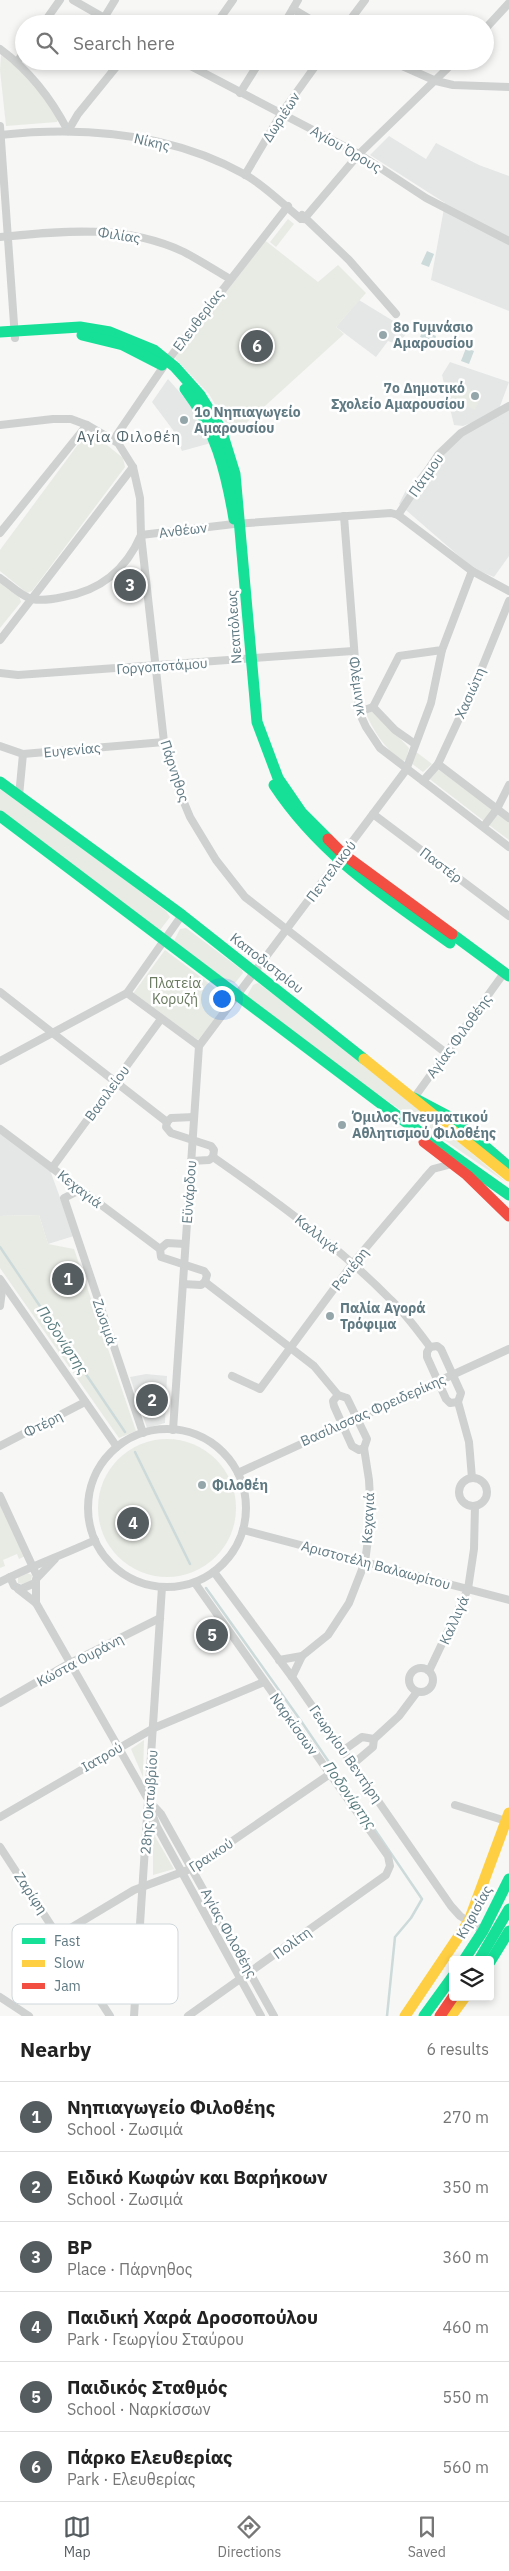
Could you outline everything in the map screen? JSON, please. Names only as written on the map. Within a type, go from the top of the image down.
[{"type":"main road","name":"Νεαπόλεως","points":[[0,339],[14,334],[67,327],[90,328],[140,343],[166,363],[200,395],[221,429],[235,474],[251,723],[266,769],[294,817],[308,833],[506,978]]},
{"type":"main road","name":"Νεαπόλεως","points":[[0,332],[14,334]]},
{"type":"main road","name":"Καποδιστρίου","points":[[0,782],[182,915],[414,1098],[509,1176]]},
{"type":"main road","points":[[0,816],[400,1118],[509,1194]]},
{"type":"main road","points":[[414,1098],[452,1118],[509,1167]]},
{"type":"main road","points":[[400,1118],[417,1137],[492,1198],[509,1216]]},
{"type":"main road","points":[[404,2016],[469,1921],[508,1817]]},
{"type":"main road","name":"Κηφισίας","points":[[467,1956],[483,1931],[509,1878]]},
{"type":"main road","name":"Κηφισίας","points":[[481,1956],[509,1909]]},
{"type":"main road","points":[[494,1956],[509,1932]]},
{"type":"main road","points":[[424,2016],[449,1982]]},
{"type":"main road","points":[[444,2015],[458,2001]]},
{"type":"street","points":[[49,15],[60,0]]},
{"type":"street","points":[[73,0],[99,15]]},
{"type":"street","points":[[106,15],[115,0]]},
{"type":"street","points":[[222,15],[233,0]]},
{"type":"street","points":[[289,15],[298,0]]},
{"type":"street","points":[[354,15],[365,0]]},
{"type":"street","points":[[494,19],[509,3]]},
{"type":"street","points":[[293,9],[303,15]]},
{"type":"street","points":[[0,49],[15,60]]},
{"type":"street","points":[[25,70],[38,82],[68,130],[78,114],[114,70]]},
{"type":"street","name":"Αγίου Όρους","points":[[199,70],[359,154],[426,198],[509,241]]},
{"type":"street","points":[[240,93],[254,70]]},
{"type":"street","name":"Δωριέων","points":[[246,175],[281,114],[313,70]]},
{"type":"street","points":[[411,70],[436,82],[453,85],[509,87]]},
{"type":"street","points":[[304,219],[359,154],[447,70]]},
{"type":"street","points":[[0,126],[4,236],[14,334]]},
{"type":"street","name":"Νίκης","points":[[0,135],[68,130],[132,136],[163,143],[218,161],[246,175],[288,206],[298,211],[304,219],[349,260],[396,314]]},
{"type":"street","name":"Ελευθερίας","points":[[114,439],[166,363],[288,206]]},
{"type":"street","name":"Φιλίας","points":[[4,236],[68,231],[124,233],[183,252],[230,279]]},
{"type":"street","name":"Πάτμου","points":[[398,515],[438,455],[461,434],[509,406]]},
{"type":"street","name":"Πάρνηθος","points":[[0,425],[62,418],[87,425],[114,439],[133,467],[140,498],[141,535],[164,742],[176,783],[190,817],[216,860],[245,897],[446,1054]]},
{"type":"street","points":[[0,533],[87,425]]},
{"type":"street","points":[[0,640],[133,467]]},
{"type":"street","name":"Ανθέων","points":[[31,599],[54,599],[91,590],[111,578],[129,558],[141,535],[238,524],[385,513],[398,515]]},
{"type":"street","points":[[398,515],[472,571],[509,591]]},
{"type":"street","name":"Φλέμινγκ","points":[[344,516],[359,712],[366,727],[380,748],[406,770],[484,826],[509,847]]},
{"type":"street","name":"Πεντελικού","points":[[255,972],[406,770],[431,703],[442,650],[472,571]]},
{"type":"street","points":[[0,578],[31,599]]},
{"type":"street","name":"Χασιώτη","points":[[423,782],[438,764],[477,680],[509,601]]},
{"type":"street","points":[[359,712],[373,707],[399,656],[442,650]]},
{"type":"street","name":"Γοργοποτάμου","points":[[0,673],[18,675],[353,651]]},
{"type":"street","points":[[373,707],[395,730],[415,744]]},
{"type":"street","name":"Ευγενίας","points":[[22,754],[164,742]]},
{"type":"street","points":[[0,746],[22,754],[19,796]]},
{"type":"street","points":[[438,764],[509,818]]},
{"type":"street","points":[[484,826],[497,809],[509,785]]},
{"type":"street","name":"Παστέρ","points":[[373,814],[509,916]]},
{"type":"street","points":[[0,1061],[127,993],[163,939],[182,915]]},
{"type":"street","points":[[127,993],[199,1046],[255,972]]},
{"type":"street","name":"Αγίας Φιλοθέης","points":[[414,1098],[506,978]]},
{"type":"street","name":"Καλλιγά","points":[[0,992],[167,1122],[168,1132],[211,1146],[215,1153],[213,1157],[272,1198],[353,1263],[393,1301],[430,1347],[437,1346],[441,1349],[453,1374],[461,1393],[458,1402],[469,1442],[472,1478],[482,1482],[487,1492],[484,1501],[475,1506],[474,1549],[468,1589],[429,1671],[433,1678],[432,1686],[425,1692],[417,1692],[399,1716],[374,1739],[373,1747],[353,1764]]},
{"type":"street","name":"Βασιλείου","points":[[52,1168],[162,1019]]},
{"type":"street","name":"Εϋνάρδου","points":[[172,1430],[199,1046]]},
{"type":"street","points":[[167,1122],[171,1118],[194,1117]]},
{"type":"street","name":"Κεχαγιά","points":[[0,1129],[160,1249],[162,1258],[204,1271],[207,1275],[205,1282],[314,1366],[338,1395],[347,1398],[367,1439],[364,1448],[369,1480],[371,1517],[365,1562],[349,1603],[328,1634],[302,1656],[292,1677]]},
{"type":"street","points":[[191,1161],[206,1160],[213,1157]]},
{"type":"street","name":"Ρενιέρη","points":[[232,1376],[260,1389],[353,1263],[433,1169],[452,1164]]},
{"type":"street","name":"Ζωσιμά","points":[[80,1190],[64,1198],[143,1434]]},
{"type":"street","points":[[160,1249],[167,1244],[186,1244]]},
{"type":"street","points":[[0,1279],[3,1290],[117,1448]]},
{"type":"street","points":[[183,1284],[201,1285],[205,1282]]},
{"type":"street","points":[[0,1306],[3,1290]]},
{"type":"street","points":[[430,1347],[426,1355],[448,1402],[458,1402]]},
{"type":"street","name":"Βασίλισσας Φρειδερίκης","points":[[238,1472],[509,1349]]},
{"type":"street","points":[[338,1395],[334,1398],[333,1403],[342,1424],[354,1447],[364,1448]]},
{"type":"street","name":"Φτέρη","points":[[0,1446],[85,1402]]},
{"type":"street","points":[[172,1430],[186,1432],[208,1441],[226,1456],[238,1472],[246,1498],[243,1530],[232,1554],[214,1572],[195,1582],[162,1587],[140,1582],[121,1572],[106,1559],[95,1540],[88,1513],[90,1493],[101,1465],[117,1448],[143,1434],[172,1430]]},
{"type":"street","points":[[472,1478],[463,1482],[459,1491],[462,1501],[475,1506]]},
{"type":"street","points":[[0,1496],[33,1565]]},
{"type":"street","name":"Αριστοτέλη Βαλαωρίτου","points":[[243,1530],[509,1600]]},
{"type":"street","points":[[0,1582],[33,1565],[55,1558],[95,1540]]},
{"type":"street","points":[[0,1582],[17,1588],[24,1588],[37,1580],[55,1558]]},
{"type":"street","name":"Αγίας Φιλοθέης","points":[[33,1565],[37,1580],[36,1603]]},
{"type":"street","name":"Γεωργίου Βεντήρη","points":[[214,1572],[292,1677],[452,1906],[483,1931]]},
{"type":"street","points":[[10,1577],[17,1588]]},
{"type":"street","name":"Ναρκίσσων","points":[[195,1582],[388,1856],[390,1866]]},
{"type":"street","name":"28ης Οκτωβρίου","points":[[141,1924],[162,1587]]},
{"type":"street","name":"Αγίας Φιλοθέης","points":[[17,1588],[36,1603],[149,1801],[157,1827],[261,2016]]},
{"type":"street","name":"Κώστα Ουράνη","points":[[0,1703],[70,1663],[160,1618]]},
{"type":"street","points":[[279,1660],[302,1656]]},
{"type":"street","points":[[417,1692],[409,1683],[411,1674],[420,1668],[429,1671]]},
{"type":"street","name":"Ιατρού","points":[[0,1817],[118,1747],[154,1728],[264,1682]]},
{"type":"street","name":"Καλλιγά","points":[[344,1750],[362,1737],[374,1739]]},
{"type":"street","name":"Γραικού","points":[[78,1924],[144,1886],[192,1868],[330,1774]]},
{"type":"street","name":"Αγίας Φιλοθέης","points":[[149,1801],[161,1814],[274,2016]]},
{"type":"street","points":[[455,1804],[508,1817]]},
{"type":"street","name":"Ζαρίφη","points":[[0,1847],[52,1924]]},
{"type":"street","name":"Πολίτη","points":[[188,2016],[386,1875],[390,1866]]},
{"type":"street","points":[[0,1997],[29,2016]]},
{"type":"street","name":"Ζαρίφη","points":[[102,2004],[110,2016]]},
{"type":"shaded area","points":[[389,136],[426,159],[436,143],[479,165],[509,176],[509,311],[431,280],[445,203],[370,155]]},
{"type":"shaded area","points":[[427,251],[434,254],[429,267],[421,264]]},
{"type":"shaded area","points":[[359,300],[408,330],[399,345],[388,341],[376,357],[336,327]]},
{"type":"shaded area","points":[[423,330],[436,336],[434,342],[420,337]]},
{"type":"shaded area","points":[[466,348],[474,351],[469,364],[461,361]]},
{"type":"shaded area","name":"7ο Δημοτικό Σχολείο Αμαρουσίου","points":[[450,362],[509,382],[499,409],[482,419],[463,426],[454,425],[442,375]]},
{"type":"shaded area","name":"1ο Νηπιαγωγείο Αμαρουσίου","points":[[168,379],[198,413],[211,443],[182,451],[173,430],[152,402]]},
{"type":"shaded area","points":[[509,403],[509,556],[494,577],[474,569],[399,504],[405,492],[442,446]]},
{"type":"shaded area","points":[[0,1133],[50,1170],[74,1236],[48,1244],[39,1215],[0,1216]]},
{"type":"shaded area","points":[[146,1374],[167,1376],[165,1423],[147,1428],[130,1377]]},
{"type":"green space","points":[[1,55],[15,66],[15,70],[20,70],[30,78],[59,117],[57,122],[6,126],[0,70]]},
{"type":"green space","points":[[288,219],[294,224],[276,247],[270,242]]},
{"type":"green space","points":[[262,238],[318,282],[338,265],[366,293],[336,327],[344,334],[233,435],[209,394],[175,358]]},
{"type":"green space","points":[[456,383],[482,395],[475,410],[449,397]]},
{"type":"green space","points":[[92,433],[123,458],[125,467],[32,591],[27,593],[0,571],[0,550],[85,435]]},
{"type":"green space","points":[[0,582],[19,596],[21,602],[0,628]]},
{"type":"green space","points":[[368,705],[409,748],[406,760],[403,761],[390,751],[380,738],[364,709]]},
{"type":"green space","points":[[415,751],[432,764],[423,772],[411,763]]},
{"type":"green space","points":[[435,767],[493,810],[484,821],[427,777]]},
{"type":"green space","points":[[0,785],[166,911],[170,917],[160,930],[0,811]]},
{"type":"green space","points":[[498,813],[509,821],[509,840],[489,825]]},
{"type":"green space","points":[[186,928],[242,970],[243,973],[235,983],[227,981],[174,941],[180,929]]},
{"type":"green space","name":"Πλατεία Κορυζή","points":[[165,950],[231,1000],[198,1040],[132,995]]},
{"type":"green space","points":[[258,983],[373,1070],[507,1183],[354,1078],[247,996],[253,985]]},
{"type":"green space","points":[[39,1215],[48,1244],[74,1249],[136,1431],[119,1438],[0,1268],[0,1216]]},
{"type":"green space","points":[[167,1439],[193,1444],[216,1459],[231,1482],[236,1508],[231,1534],[216,1557],[193,1572],[167,1577],[141,1572],[118,1557],[103,1534],[98,1508],[103,1482],[118,1459],[141,1444]]},
{"type":"green space","points":[[0,1504],[25,1556],[19,1559],[17,1554],[3,1560],[5,1566],[0,1568]]},
{"type":"green space","points":[[27,1573],[32,1575],[31,1581],[22,1584],[18,1583],[18,1577]]},
{"type":"green space","points":[[144,1740],[143,1777],[131,1749]]},
{"type":"green space","points":[[153,1833],[174,1869],[153,1875]]},
{"type":"waterway","name":"Ποδονίφτης","points":[[0,1247],[125,1432]]},
{"type":"waterway","name":"Ποδονίφτης","points":[[135,1452],[190,1564]]},
{"type":"waterway","name":"Ποδονίφτης","points":[[206,1588],[301,1721],[422,1899],[411,1918],[395,1937],[387,2016]]},
{"type":"traffic: fast","points":[[0,332],[80,327],[110,332],[154,350],[175,367],[200,395],[221,429],[235,474],[257,722],[278,778],[302,813],[328,839]]},
{"type":"traffic: fast","points":[[82,335],[123,345],[162,365]]},
{"type":"traffic: fast","points":[[185,389],[212,435],[223,467],[234,519]]},
{"type":"traffic: fast","points":[[0,782],[182,915],[364,1059]]},
{"type":"traffic: fast","points":[[274,785],[292,810],[332,853],[377,890],[450,943]]},
{"type":"traffic: fast","points":[[0,816],[400,1118],[509,1195]]},
{"type":"traffic: fast","points":[[452,934],[509,976]]},
{"type":"traffic: fast","points":[[414,1098],[452,1118],[509,1167]]},
{"type":"traffic: fast","points":[[467,1956],[483,1931],[509,1879]]},
{"type":"traffic: fast","points":[[481,1956],[509,1909]]},
{"type":"traffic: fast","points":[[494,1956],[509,1931]]},
{"type":"traffic: fast","points":[[424,2016],[449,1982]]},
{"type":"traffic: slow","points":[[364,1059],[509,1176]]},
{"type":"traffic: slow","points":[[405,2016],[469,1921],[509,1813]]},
{"type":"traffic: slow","points":[[451,2016],[462,2001]]},
{"type":"traffic: jam","points":[[328,839],[343,854],[452,934]]},
{"type":"traffic: jam","points":[[424,1142],[467,1175],[509,1216]]},
{"type":"traffic: jam","points":[[440,2016],[450,2001]]},
{"type":"place","name":"8ο Γυμνάσιο Αμαρουσίου","points":[[383,335]]},
{"type":"place","name":"Πάρκο Ελευθερίας","points":[[257,346]]},
{"type":"place","name":"7ο Δημοτικό Σχολείο Αμαρουσίου","points":[[475,396]]},
{"type":"place","name":"1ο Νηπιαγωγείο Αμαρουσίου","points":[[184,420]]},
{"type":"place","name":"BP","points":[[130,585]]},
{"type":"place","name":"Όμιλος Πνευματικού Αθλητισμού Φιλοθέης","points":[[342,1125]]},
{"type":"place","name":"Νηπιαγωγείο Φιλοθέης","points":[[68,1279]]},
{"type":"place","name":"Παλία Αγορά Τρόφιμα","points":[[330,1316]]},
{"type":"place","name":"Ειδικό Κωφών και Βαρήκοων","points":[[152,1400]]},
{"type":"place","name":"Φιλοθέη","points":[[202,1485]]},
{"type":"place","name":"Παιδική Χαρά Δροσοπούλου","points":[[133,1523]]},
{"type":"place","name":"Παιδικός Σταθμός","points":[[212,1635]]},
{"type":"district","name":"Αγία Φιλοθέη","points":[[129,436]]}]
